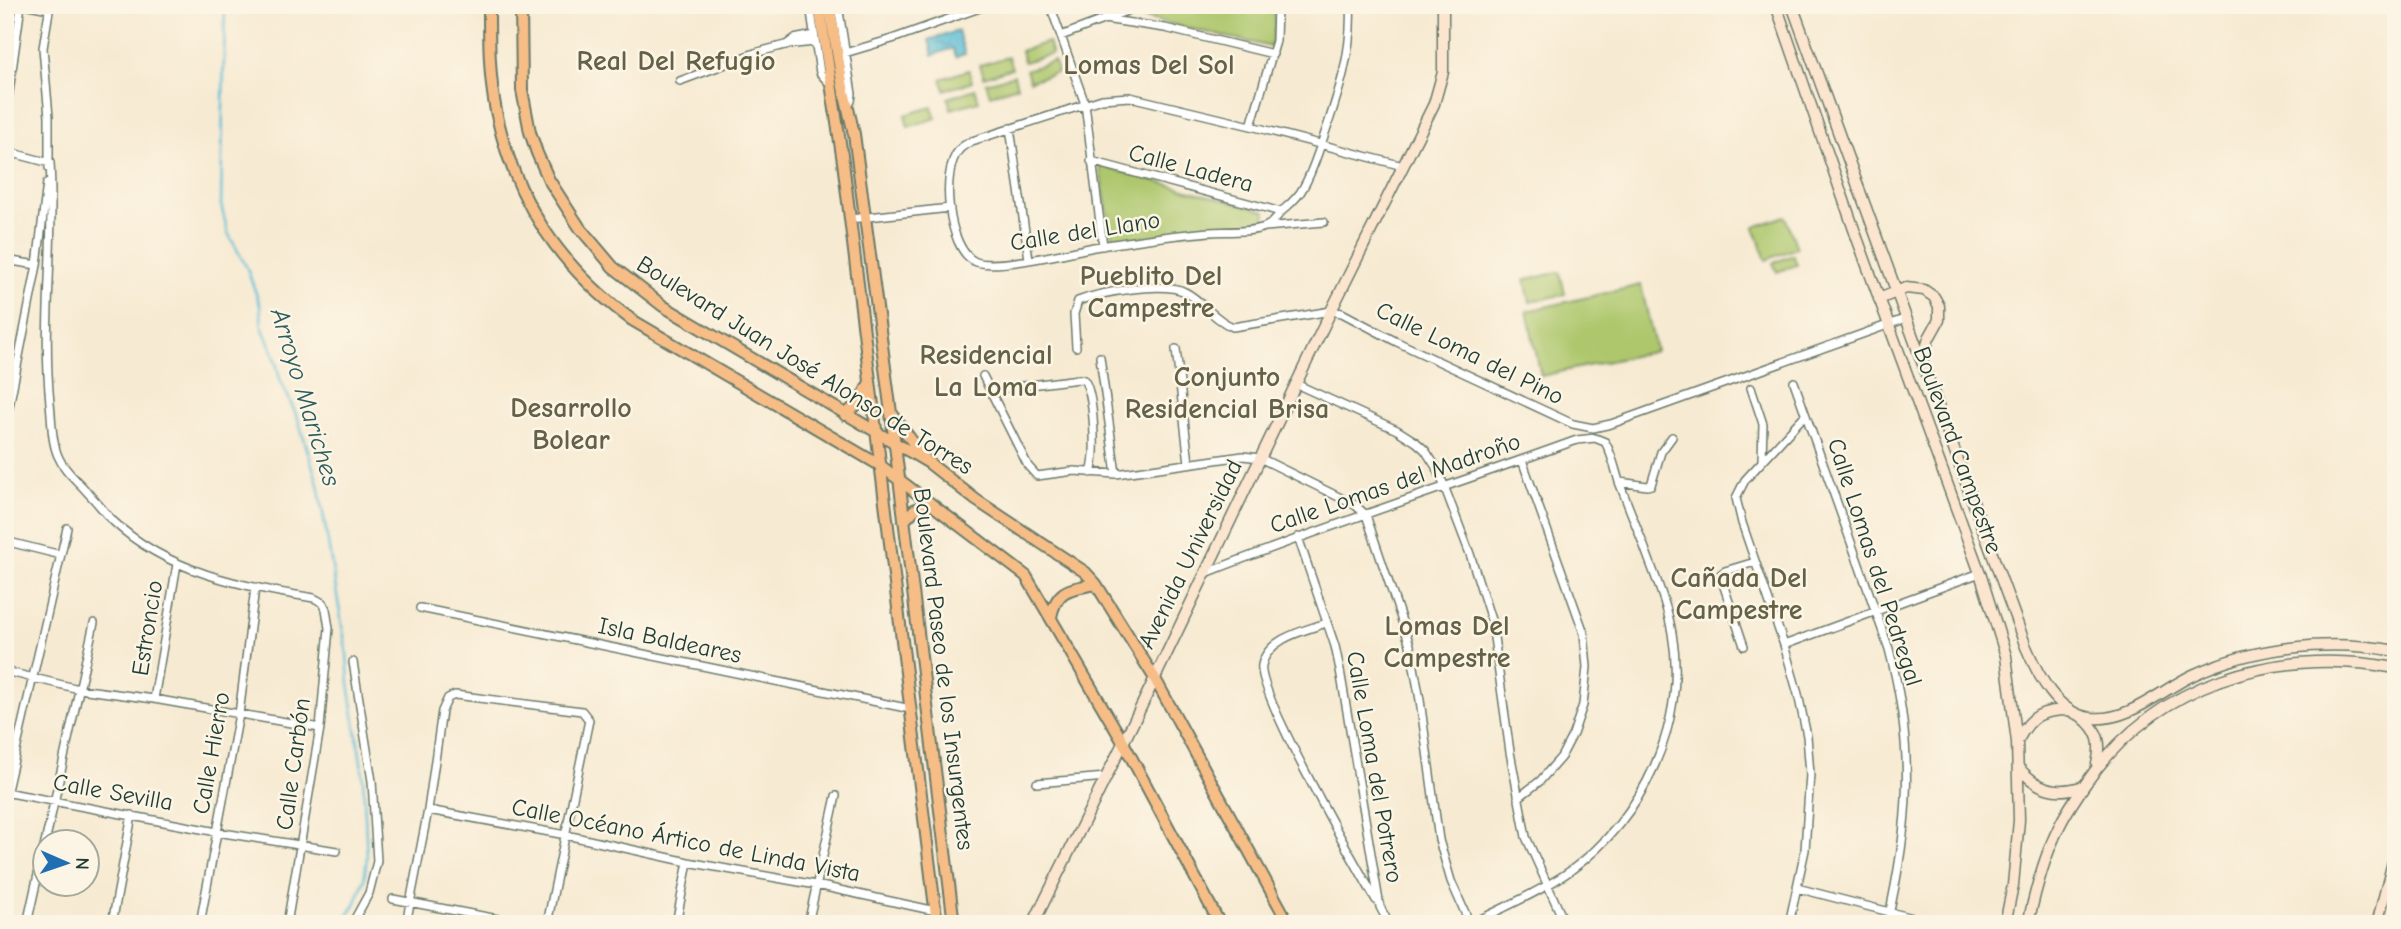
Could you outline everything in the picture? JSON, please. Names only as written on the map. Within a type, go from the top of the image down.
[{"type":"main road","name":"Boulevard Juan José Alonso de Torres","points":[[489,5],[492,82],[503,140],[520,187],[531,208],[567,262],[606,301],[632,320],[881,466],[1017,567],[1034,587],[1123,743],[1220,924]]},
{"type":"main road","name":"Boulevard Juan José Alonso de Torres","points":[[520,5],[522,90],[530,132],[549,180],[596,248],[613,267],[663,306],[929,463],[976,499],[1085,572],[1097,584],[1154,677],[1289,924]]},
{"type":"main road","name":"Boulevard Paseo de los Insurgentes","points":[[819,5],[850,219],[937,924]]},
{"type":"main road","name":"Boulevard Paseo de los Insurgentes","points":[[830,5],[866,217],[954,924]]},
{"type":"main road","points":[[845,415],[860,402],[870,382]]},
{"type":"main road","points":[[891,413],[929,463]]},
{"type":"main road","points":[[904,521],[914,510],[930,503]]},
{"type":"main road","points":[[1051,617],[1057,601],[1065,591],[1097,584]]},
{"type":"street","points":[[5,121],[22,5]]},
{"type":"street","points":[[29,5],[49,7],[43,47],[49,117],[51,221],[48,367],[53,435],[58,457],[111,520],[124,531],[177,564],[254,588]]},
{"type":"street","points":[[810,5],[820,73],[831,86]]},
{"type":"street","points":[[838,5],[852,94],[848,107]]},
{"type":"street","points":[[1050,5],[1085,104],[1103,246]]},
{"type":"street","points":[[1061,36],[1142,5]]},
{"type":"street","points":[[1251,125],[1273,54],[1279,26],[1278,5]]},
{"type":"street","points":[[1264,227],[1303,190],[1321,144],[1346,66],[1350,41],[1350,5]]},
{"type":"street","name":"Avenida Universidad","points":[[1033,924],[1331,311],[1427,120],[1440,87],[1444,51],[1443,5]]},
{"type":"street","name":"Boulevard Campestre","points":[[1776,5],[1879,299],[1980,573],[2006,656],[2018,766],[2017,852],[2014,885],[2005,924]]},
{"type":"street","name":"Boulevard Campestre","points":[[1792,5],[2032,662],[2047,687],[2075,713]]},
{"type":"street","points":[[845,53],[982,6]]},
{"type":"street","points":[[1104,19],[1164,28],[1273,54]]},
{"type":"street","points":[[680,81],[739,58],[785,45],[794,39],[815,39]]},
{"type":"street","points":[[1029,259],[1010,128],[1085,104],[1116,97],[1130,97],[1251,125],[1403,166]]},
{"type":"street","name":"Calle del Llano","points":[[1010,128],[972,141],[959,149],[952,163],[950,208],[955,236],[965,256],[976,263],[1029,259],[1206,232],[1324,222]]},
{"type":"street","points":[[5,151],[50,163]]},
{"type":"street","name":"Calle Ladera","points":[[1091,161],[1282,212]]},
{"type":"street","points":[[5,428],[9,388],[37,265],[50,163]]},
{"type":"street","points":[[850,219],[950,208]]},
{"type":"street","points":[[5,260],[37,265]]},
{"type":"street","points":[[1076,347],[1075,306],[1086,298],[1164,287],[1187,293],[1223,323],[1233,327],[1331,311]]},
{"type":"street","points":[[1879,299],[1896,290],[1909,288],[1924,290],[1934,297],[1939,306],[1939,320],[1929,338],[1923,359]]},
{"type":"street","name":"Calle Loma del Pino","points":[[1331,311],[1342,313],[1395,341],[1573,424],[1593,428],[1611,425],[1889,324]]},
{"type":"street","points":[[1889,324],[1908,318]]},
{"type":"street","points":[[1176,349],[1189,463]]},
{"type":"street","points":[[1100,357],[1116,474]]},
{"type":"street","points":[[983,376],[1034,474],[1040,476],[1074,471],[1116,474],[1243,456],[1260,458],[1355,505],[1366,515],[1410,645],[1439,840],[1451,881],[1471,924],[1569,872],[1594,852],[1618,827],[1643,789],[1660,754],[1672,710],[1675,658],[1672,631],[1663,598],[1620,482],[1651,485],[1661,452],[1672,437]]},
{"type":"street","points":[[990,390],[1084,380],[1089,389],[1096,449],[1091,473]]},
{"type":"street","name":"Calle Lomas del Pedregal","points":[[1794,382],[1898,682],[1905,725],[1907,794],[1904,839],[1887,924]]},
{"type":"street","points":[[1296,384],[1398,430],[1416,442],[1432,458],[1470,554],[1492,622],[1526,836],[1565,924]]},
{"type":"street","points":[[1751,388],[1763,424],[1762,460]]},
{"type":"street","points":[[1789,924],[1805,850],[1810,774],[1807,736],[1784,645],[1736,498],[1745,480],[1805,415]]},
{"type":"street","name":"Calle Lomas del Madroño","points":[[1205,573],[1298,537],[1577,440],[1601,439],[1607,445],[1620,482]]},
{"type":"street","points":[[1518,798],[1540,782],[1561,757],[1583,705],[1587,667],[1584,633],[1522,460]]},
{"type":"street","points":[[6,794],[66,528]]},
{"type":"street","name":"Calle Loma del Potrero","points":[[1298,537],[1340,670],[1370,856],[1380,906],[1388,924]]},
{"type":"street","points":[[5,541],[61,555]]},
{"type":"street","points":[[1744,646],[1720,575],[1755,562]]},
{"type":"street","name":"Estroncio","points":[[155,699],[177,564]]},
{"type":"street","points":[[1784,645],[1980,573]]},
{"type":"street","name":"Calle Carbón","points":[[254,588],[314,598],[323,603],[329,628],[320,728],[287,924]]},
{"type":"street","name":"Calle Hierro","points":[[201,924],[239,713],[254,588]]},
{"type":"street","name":"Isla Baldeares","points":[[420,608],[912,709]]},
{"type":"street","points":[[27,924],[94,623]]},
{"type":"street","points":[[1326,623],[1275,644],[1266,655],[1261,677],[1278,716],[1380,906]]},
{"type":"street","points":[[2017,742],[2025,726],[2040,715],[2057,710],[2095,718],[2118,715],[2192,675],[2254,654],[2290,648],[2347,645],[2396,651]]},
{"type":"street","points":[[352,662],[372,781],[377,861],[369,893],[352,924]]},
{"type":"street","points":[[2028,924],[2039,880],[2059,827],[2096,768],[2124,738],[2154,714],[2172,702],[2228,676],[2257,668],[2290,663],[2346,662],[2396,668]]},
{"type":"street","points":[[5,671],[79,690],[155,699],[320,728]]},
{"type":"street","points":[[406,924],[428,810],[442,711],[448,698],[455,695],[582,711],[589,720],[547,924]]},
{"type":"street","points":[[2075,713],[2097,732],[2100,747],[2096,768]]},
{"type":"street","points":[[2018,766],[2025,775],[2045,788],[2069,791],[2084,786]]},
{"type":"street","points":[[1037,783],[1106,777]]},
{"type":"street","name":"Calle Sevilla","points":[[6,794],[337,851]]},
{"type":"street","points":[[808,924],[836,796]]},
{"type":"street","name":"Calle Océano Ártico de Linda Vista","points":[[428,810],[566,835],[936,911]]},
{"type":"street","points":[[111,924],[132,815]]},
{"type":"street","points":[[2377,924],[2396,850]]},
{"type":"street","points":[[1354,860],[1363,860],[1370,856]]},
{"type":"street","points":[[676,924],[688,862]]},
{"type":"street","points":[[1797,888],[1936,924]]},
{"type":"street","points":[[2389,924],[2396,897]]},
{"type":"street","points":[[393,899],[524,924]]},
{"type":"green space","points":[[1153,5],[1273,5],[1275,23],[1271,47],[1127,14]]},
{"type":"green space","points":[[1048,42],[1052,54],[1024,62],[1021,51]]},
{"type":"green space","points":[[1008,57],[1012,68],[984,77],[980,65]]},
{"type":"green space","points":[[1054,61],[1058,72],[1030,81],[1026,70]]},
{"type":"green space","points":[[969,70],[972,82],[945,90],[941,79]]},
{"type":"green space","points":[[1014,75],[1017,86],[990,95],[986,83]]},
{"type":"green space","points":[[975,89],[979,101],[951,109],[948,98]]},
{"type":"green space","points":[[932,107],[936,118],[908,127],[905,115]]},
{"type":"green space","points":[[1099,166],[1263,210],[1266,212],[1264,222],[1113,241]]},
{"type":"green space","points":[[1785,216],[1797,248],[1766,260],[1754,227]]},
{"type":"green space","points":[[1793,255],[1797,265],[1777,272],[1773,263]]},
{"type":"green space","points":[[1560,272],[1565,294],[1530,302],[1525,280]]},
{"type":"green space","points":[[1641,285],[1656,351],[1541,376],[1527,311]]},
{"type":"water","points":[[958,31],[965,54],[956,57],[953,48],[933,55],[929,40]]},
{"type":"waterway","name":"Arroyo Mariches","points":[[225,5],[221,205],[228,233],[247,268],[260,305],[262,327],[274,354],[280,379],[298,419],[318,484],[347,654],[363,775],[367,857],[364,881],[355,905],[342,924]]},
{"type":"district","name":"Real Del Refugio","points":[[676,60]]},
{"type":"district","name":"Lomas Del Sol","points":[[1149,64]]},
{"type":"district","name":"Pueblito Del Campestre","points":[[1151,291]]},
{"type":"district","name":"Residencial La Loma","points":[[986,370]]},
{"type":"district","name":"Conjunto Residencial Brisa","points":[[1227,392]]},
{"type":"district","name":"Desarrollo Bolear","points":[[571,423]]},
{"type":"district","name":"Cañada Del Campestre","points":[[1739,593]]},
{"type":"district","name":"Lomas Del Campestre","points":[[1447,641]]}]
